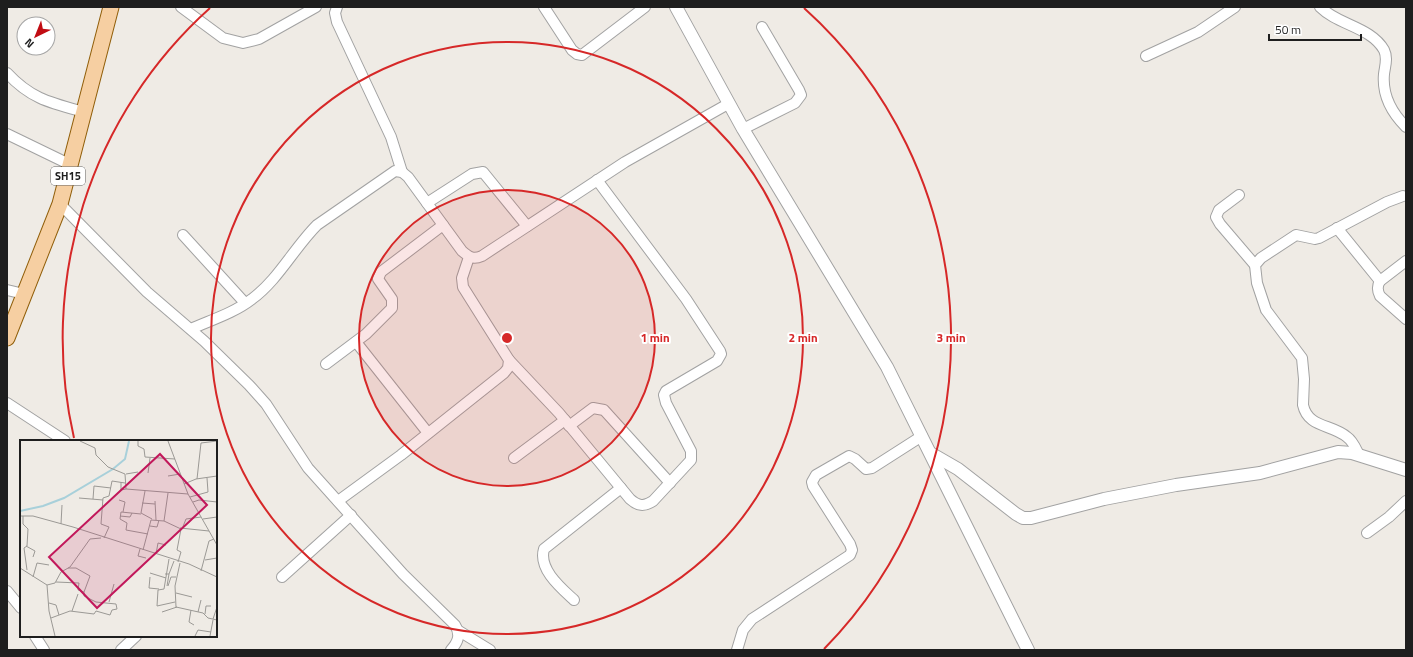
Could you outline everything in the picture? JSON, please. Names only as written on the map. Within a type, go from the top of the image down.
[{"type":"main road","name":"SH15","points":[[7,338],[60,204],[111,7]]},
{"type":"street","points":[[181,7],[223,38],[243,43],[259,39],[316,7]]},
{"type":"street","points":[[544,7],[572,50],[577,54],[582,55],[645,7]]},
{"type":"street","points":[[676,7],[728,104],[887,367],[932,454],[1028,650]]},
{"type":"street","points":[[1146,56],[1198,32],[1235,7]]},
{"type":"street","points":[[1320,7],[1374,39],[1384,51],[1386,56],[1383,82],[1385,91],[1394,114],[1406,127]]},
{"type":"street","points":[[334,9],[337,22],[391,137],[402,172],[462,251],[469,257],[475,259],[482,256],[625,162],[728,104]]},
{"type":"street","points":[[743,129],[790,107],[799,100],[801,95],[762,27]]},
{"type":"street","points":[[7,73],[24,90],[34,96],[48,102],[84,112]]},
{"type":"street","points":[[7,134],[71,165]]},
{"type":"street","points":[[191,329],[246,304],[260,292],[317,225],[387,174],[398,170],[402,172]]},
{"type":"street","points":[[427,203],[472,174],[484,172],[527,226]]},
{"type":"street","points":[[469,257],[462,278],[463,287],[509,360],[567,423],[630,499],[641,506],[647,505],[653,501],[688,465],[692,455],[664,399],[664,395],[666,391],[717,362],[721,354],[686,299],[597,180]]},
{"type":"street","points":[[1239,195],[1220,210],[1216,217],[1220,224],[1255,265],[1257,283],[1266,310],[1299,352],[1303,361],[1304,412],[1313,421],[1345,435],[1350,440],[1359,455]]},
{"type":"street","points":[[1255,265],[1261,258],[1296,236],[1314,239],[1387,202],[1405,197]]},
{"type":"street","points":[[60,204],[147,292],[191,329],[244,379],[266,404],[308,468],[403,574],[446,616],[459,631],[490,650]]},
{"type":"street","points":[[326,364],[374,327],[392,308],[392,299],[378,279],[379,275],[443,224]]},
{"type":"street","points":[[1337,228],[1380,281]]},
{"type":"street","points":[[183,234],[246,304]]},
{"type":"street","points":[[1406,261],[1380,281],[1378,285],[1380,296],[1406,319]]},
{"type":"street","points":[[7,290],[24,294]]},
{"type":"street","points":[[356,342],[428,432]]},
{"type":"street","points":[[338,501],[504,373],[508,368],[509,360]]},
{"type":"street","points":[[7,403],[63,440]]},
{"type":"street","points":[[514,458],[567,423],[593,408],[604,410],[670,483]]},
{"type":"street","points":[[737,650],[742,630],[752,619],[850,555],[852,550],[850,544],[813,486],[812,482],[816,475],[849,456],[855,459],[866,470],[872,468],[922,436]]},
{"type":"street","points":[[932,454],[958,469],[1023,518],[1031,518],[1111,498],[1176,485],[1260,473],[1338,452],[1359,455],[1406,470]]},
{"type":"street","points":[[574,600],[559,586],[546,568],[542,555],[544,549],[621,488]]},
{"type":"street","points":[[1367,533],[1389,517],[1406,501]]},
{"type":"street","points":[[282,577],[351,515]]},
{"type":"street","points":[[7,591],[20,607]]},
{"type":"street","points":[[451,650],[458,638],[459,631]]},
{"type":"street","points":[[36,637],[44,650]]},
{"type":"street","points":[[121,650],[135,637]]}]
